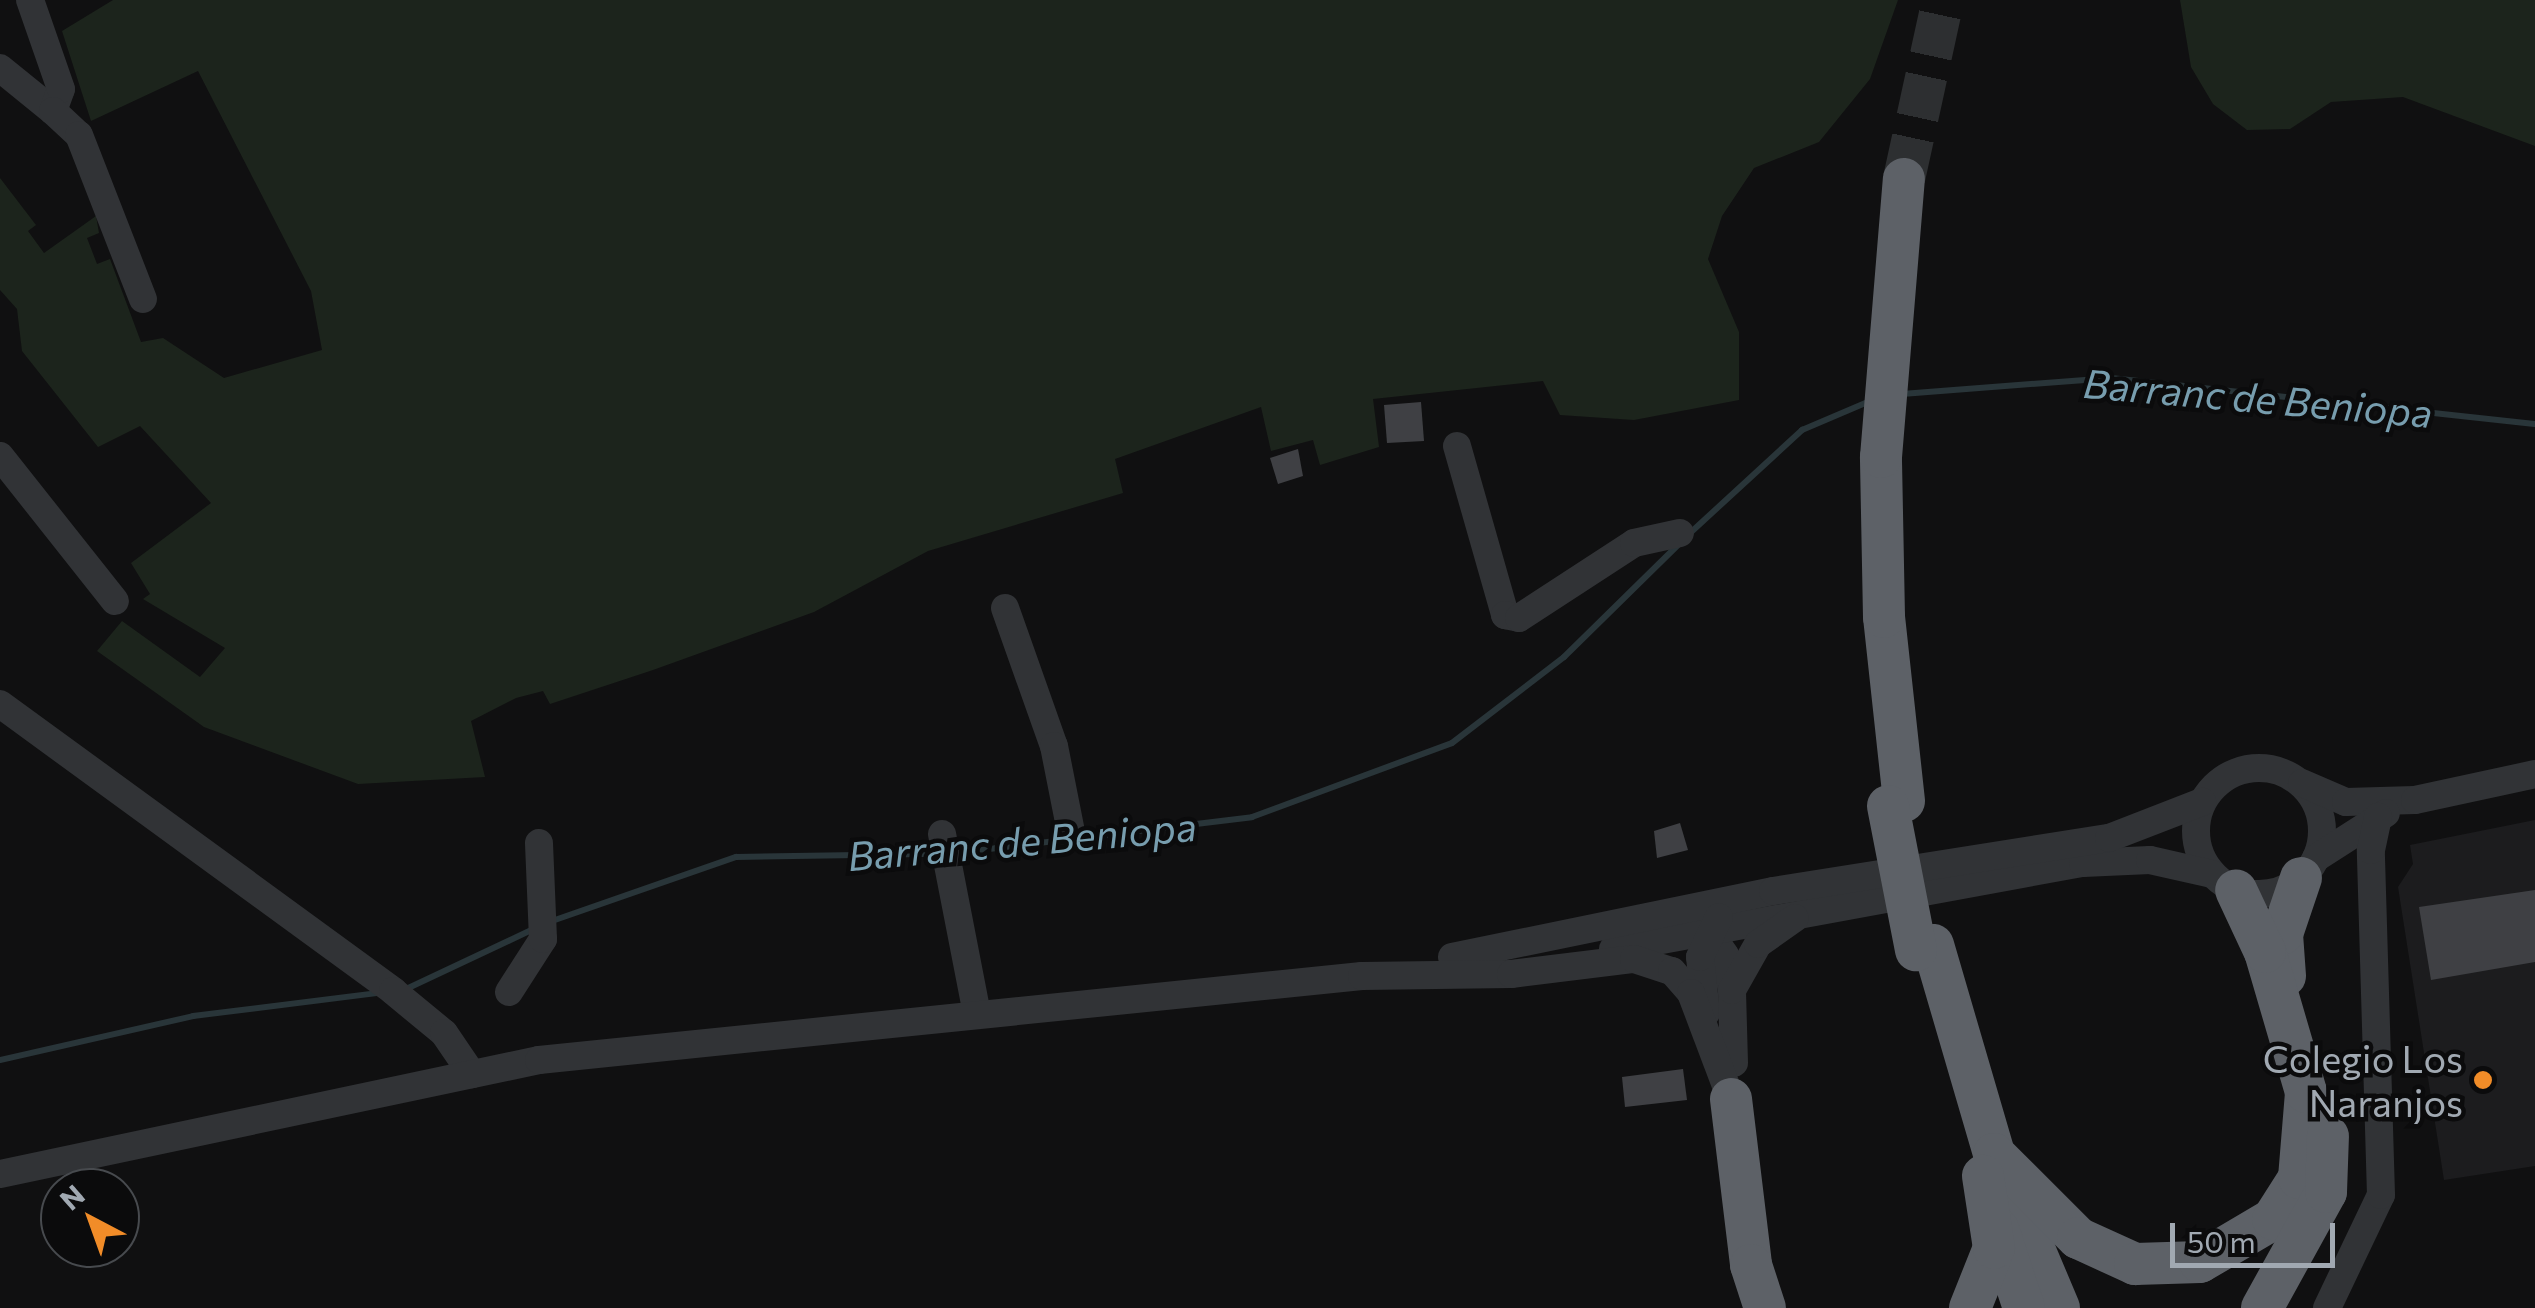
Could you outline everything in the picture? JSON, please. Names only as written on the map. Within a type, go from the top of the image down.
[{"type":"highway","points":[[1904,179],[1886,345],[1868,379],[1875,618],[1896,804],[1924,948],[1992,1210],[2024,1308]]},
{"type":"highway","points":[[2262,1308],[2307,1236],[2330,1160],[2282,963],[2309,868]]},
{"type":"highway","points":[[1994,1154],[2078,1238],[2135,1264],[2200,1262],[2272,1219],[2299,1178],[2306,1092],[2265,952],[2224,882]]},
{"type":"highway","points":[[1924,948],[1994,1154],[2059,1308]]},
{"type":"highway","points":[[1731,1099],[1752,1244],[1766,1308]]},
{"type":"highway","points":[[1970,1308],[1992,1264],[1992,1210]]},
{"type":"highway","points":[[1752,1244],[1791,1308]]},
{"type":"street","points":[[30,0],[61,88],[53,111]]},
{"type":"street","points":[[0,68],[79,135],[144,300]]},
{"type":"street","points":[[1458,446],[1505,615],[1518,618],[1634,543],[1680,533]]},
{"type":"street","points":[[0,456],[114,601]]},
{"type":"street","points":[[1005,608],[1054,746],[1070,826]]},
{"type":"street","points":[[0,704],[393,991],[444,1034],[472,1074]]},
{"type":"street","points":[[1731,1099],[1708,1022],[1700,957],[1709,928],[1722,915],[2082,841],[2202,802],[2247,769],[2300,783],[2346,802],[2415,800],[2535,774]]},
{"type":"street","points":[[2300,783],[2321,818],[2309,868]]},
{"type":"street","points":[[1494,969],[1814,908],[2083,863],[2150,860],[2270,893],[2378,817],[2415,800]]},
{"type":"street","points":[[2202,802],[2196,839],[2224,882]]},
{"type":"street","points":[[2327,1308],[2381,1195],[2371,850],[2378,817]]},
{"type":"street","points":[[942,834],[977,1014]]},
{"type":"street","points":[[1362,976],[2082,841]]},
{"type":"street","points":[[509,992],[543,939],[539,843]]},
{"type":"street","points":[[1732,990],[1758,944],[1814,908]]},
{"type":"street","points":[[1522,945],[1701,920],[1709,928],[1732,990],[1731,1099]]},
{"type":"street","points":[[0,1174],[472,1074],[977,1014],[1362,976],[1655,964],[1672,971],[1708,1022]]},
{"type":"shaded area","points":[[113,0],[1898,0],[1870,79],[1819,142],[1754,168],[1722,216],[1708,259],[1739,332],[1739,400],[1634,420],[1560,415],[1543,381],[1373,399],[1379,447],[1320,465],[1313,440],[1271,451],[1261,407],[1115,459],[1123,493],[928,551],[814,612],[653,670],[550,704],[543,691],[516,698],[471,721],[485,777],[358,784],[204,727],[97,651],[122,621],[200,677],[225,648],[143,599],[150,594],[131,563],[211,503],[140,426],[98,447],[22,351],[17,309],[0,290],[0,178],[36,225],[28,231],[44,253],[96,216],[99,233],[87,238],[97,264],[110,259],[141,342],[163,338],[224,378],[322,350],[311,291],[198,71],[91,121],[62,31]]},
{"type":"shaded area","points":[[2180,0],[2535,0],[2535,146],[2403,97],[2331,102],[2290,129],[2247,130],[2213,104],[2191,67]]},
{"type":"shaded area","name":"Colegio Los Naranjos","points":[[2535,820],[2535,1166],[2444,1180],[2398,887],[2413,864],[2410,845]]},
{"type":"building","points":[[1421,402],[1424,441],[1387,443],[1384,405]]},
{"type":"building","points":[[1298,449],[1303,476],[1278,484],[1270,458]]},
{"type":"building","points":[[1680,823],[1688,850],[1657,858],[1654,831]]},
{"type":"building","points":[[2535,890],[2535,962],[2431,980],[2419,907]]},
{"type":"building","points":[[1683,1069],[1687,1100],[1625,1107],[1622,1077]]},
{"type":"waterway","name":"Barranc de Beniopa","points":[[1902,394],[2111,378],[2535,424]]},
{"type":"waterway","name":"Barranc de Beniopa","points":[[1689,534],[1802,430],[1870,401]]},
{"type":"waterway","name":"Barranc de Beniopa","points":[[956,853],[1252,817],[1452,743],[1564,657],[1680,543]]},
{"type":"waterway","name":"Barranc de Beniopa","points":[[552,921],[736,857],[938,854]]},
{"type":"waterway","name":"Barranc de Beniopa","points":[[404,990],[536,928]]},
{"type":"waterway","name":"Barranc de Beniopa","points":[[0,1060],[193,1016],[377,993]]},
{"type":"tunnel","points":[[1904,179],[1943,0]]},
{"type":"place","name":"Colegio Los Naranjos","points":[[2483,1080]]}]
